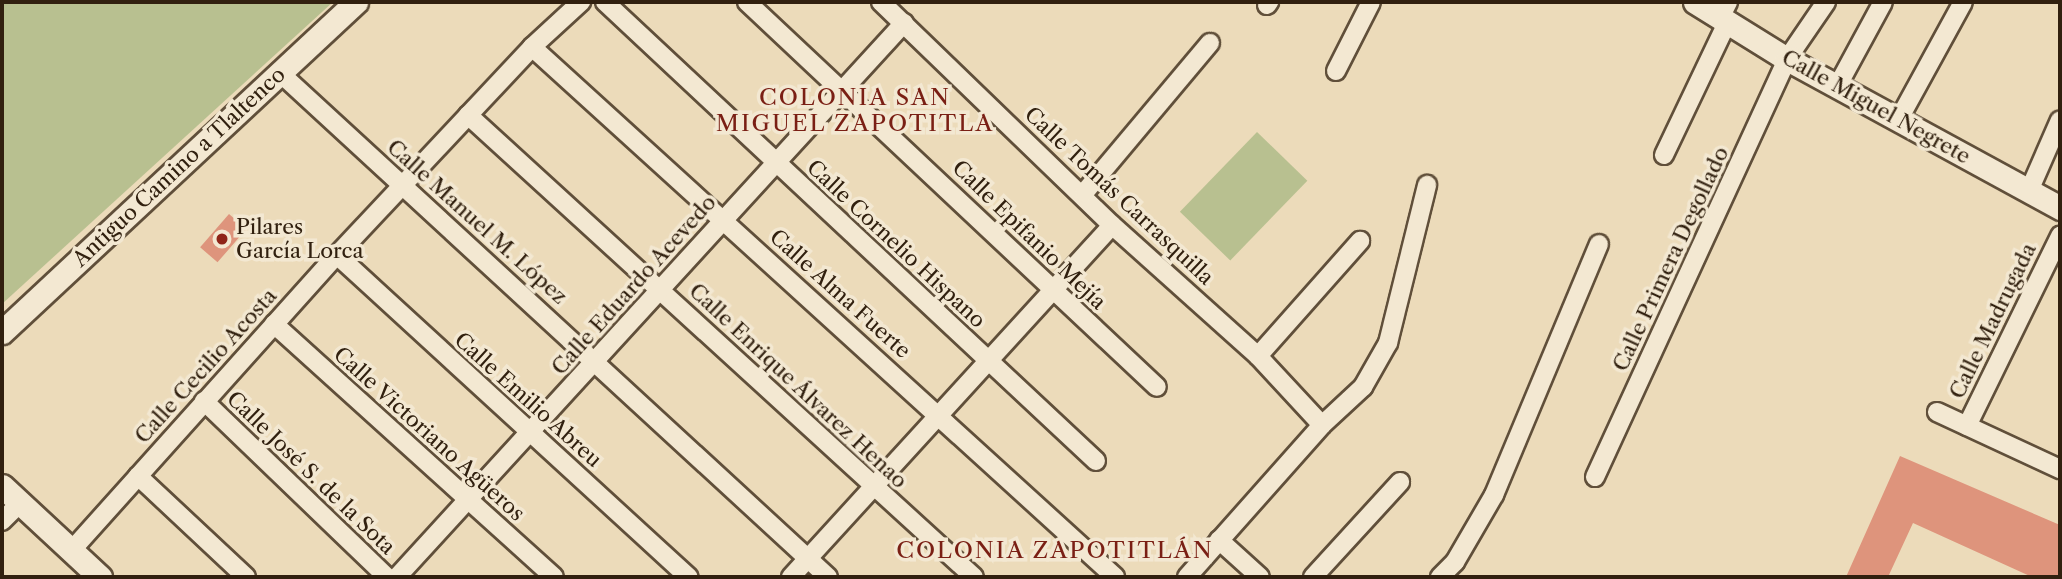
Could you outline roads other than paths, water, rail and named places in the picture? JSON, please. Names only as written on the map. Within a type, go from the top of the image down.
[{"type":"street","name":"Antiguo Camino a Tlaltenco","points":[[2,331],[356,2]]},
{"type":"street","name":"Calle Cecilio Acosta","points":[[71,551],[337,255],[532,47],[581,2]]},
{"type":"street","name":"Calle Cornelio Hispano","points":[[605,2],[1097,461]]},
{"type":"street","name":"Calle Epifanio Mejía","points":[[747,2],[844,89],[1053,291],[1157,387]]},
{"type":"street","name":"Calle Tomás Carrasquilla","points":[[881,2],[1084,193],[1112,225],[1258,356],[1322,425]]},
{"type":"street","points":[[1336,71],[1371,2]]},
{"type":"street","name":"Calle Miguel Negrete","points":[[1695,2],[1726,13],[1787,59],[2060,208]]},
{"type":"street","name":"Calle Primera Degollado","points":[[1595,477],[1787,59],[1826,2]]},
{"type":"street","points":[[1838,85],[1883,2]]},
{"type":"street","points":[[1899,119],[1963,2]]},
{"type":"street","points":[[1664,155],[1726,13]]},
{"type":"street","name":"Calle Eduardo Acevedo","points":[[397,577],[467,497],[597,361],[659,289],[904,23]]},
{"type":"street","points":[[1084,193],[1210,43]]},
{"type":"street","name":"Calle Alma Fuerte","points":[[532,47],[940,413],[1115,577]]},
{"type":"street","name":"Calle Manuel M. López","points":[[279,72],[597,361],[828,577]]},
{"type":"street","name":"Calle Enrique Álvarez Henao","points":[[468,115],[974,577]]},
{"type":"street","points":[[2029,191],[2060,120]]},
{"type":"street","points":[[1187,577],[1322,425],[1363,387],[1388,343],[1427,184]]},
{"type":"street","points":[[792,577],[1112,225]]},
{"type":"street","name":"Calle Madrugada","points":[[1967,426],[2060,236]]},
{"type":"street","points":[[1258,356],[1360,241]]},
{"type":"street","points":[[1440,577],[1455,562],[1494,495],[1599,244]]},
{"type":"street","name":"Calle Emilio Abreu","points":[[337,255],[689,577]]},
{"type":"street","name":"Calle Victoriano Agüeros","points":[[274,324],[554,577]]},
{"type":"street","name":"Calle José S. de la Sota","points":[[204,401],[387,577]]},
{"type":"street","points":[[1937,412],[2060,469]]},
{"type":"street","points":[[138,476],[246,577]]},
{"type":"street","points":[[1313,577],[1400,482]]},
{"type":"street","points":[[2,486],[98,577]]},
{"type":"street","points":[[2,521],[20,503]]},
{"type":"street","points":[[1219,540],[1260,577]]},
{"type":"place","name":"Pilares García Lorca","points":[[222,239]]},
{"type":"district","name":"COLONIA SAN MIGUEL ZAPOTITLA","points":[[855,110]]},
{"type":"district","name":"COLONIA ZAPOTITLÁN","points":[[1055,550]]}]
